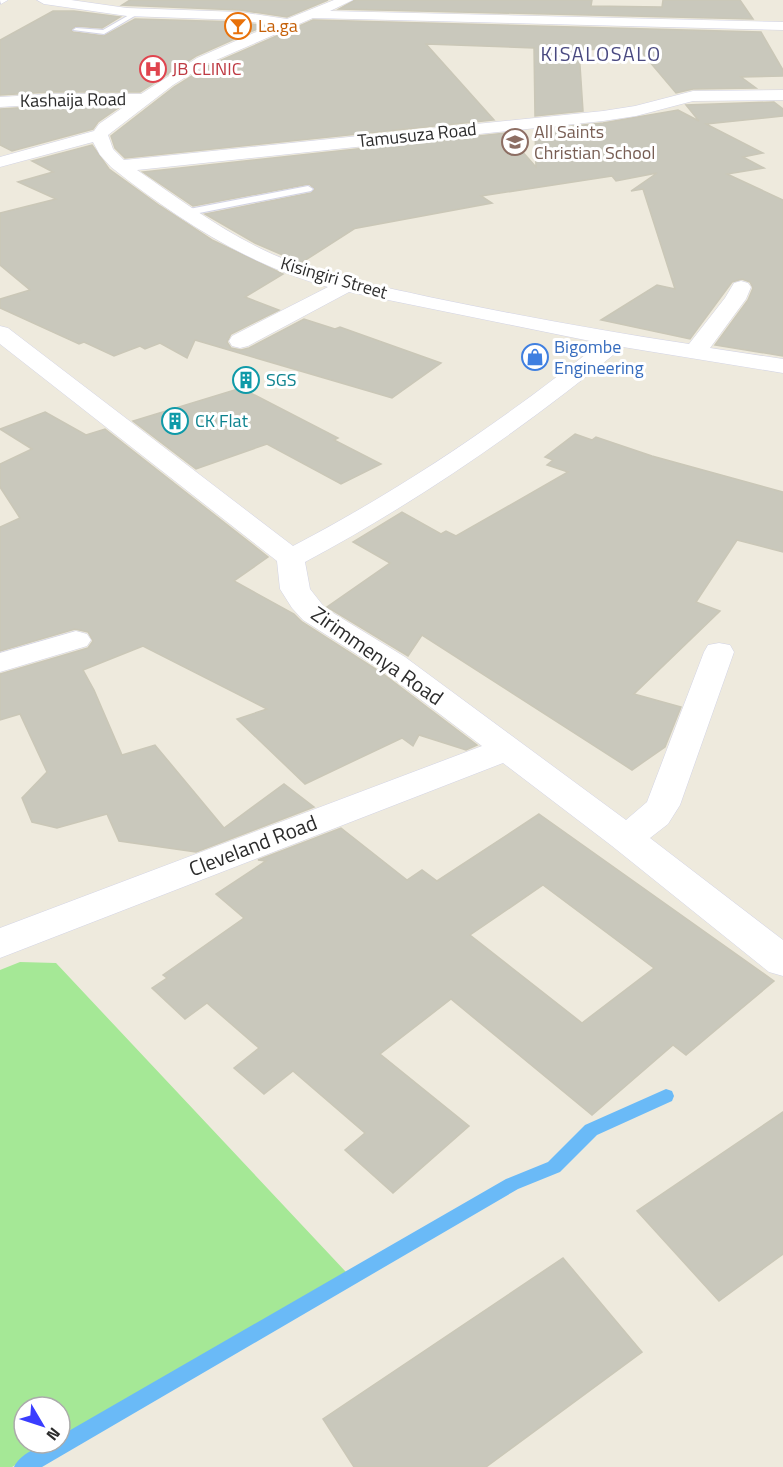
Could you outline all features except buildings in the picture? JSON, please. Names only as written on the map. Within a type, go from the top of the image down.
[{"type":"street","points":[[44,0],[136,13],[240,16],[290,23]]},
{"type":"street","points":[[0,162],[100,135],[113,122],[202,61],[346,0]]},
{"type":"street","points":[[641,23],[645,8]]},
{"type":"street","points":[[312,15],[783,26]]},
{"type":"street","name":"Tamusuza Road","points":[[121,166],[603,116],[636,111],[693,96],[783,95]]},
{"type":"street","name":"Kashaija Road","points":[[0,102],[50,99],[147,99]]},
{"type":"street","name":"Kisingiri Street","points":[[100,135],[105,153],[184,213],[241,246],[284,266],[347,285],[506,320],[617,341],[783,366]]},
{"type":"street","points":[[240,341],[347,285]]},
{"type":"street","points":[[695,352],[735,299],[741,287]]},
{"type":"street","points":[[0,333],[291,558],[369,514],[507,427],[556,391],[617,341]]},
{"type":"street","name":"Zirimmenya Road","points":[[291,558],[293,586],[304,606],[394,664],[625,837],[783,961]]},
{"type":"street","points":[[0,663],[76,640]]},
{"type":"street","points":[[625,837],[656,816],[663,805],[719,652]]},
{"type":"street","name":"Cleveland Road","points":[[0,943],[507,749]]},
{"type":"lane","points":[[76,30],[104,32],[136,13]]},
{"type":"lane","points":[[184,213],[308,189]]},
{"type":"green space","points":[[20,962],[56,963],[346,1272],[72,1432],[72,1395],[12,1395],[12,1455],[32,1455],[12,1467],[0,1467],[0,970]]},
{"type":"waterway","points":[[24,1467],[512,1184],[554,1167],[591,1130],[666,1096]]},
{"type":"place","name":"La.ga","points":[[238,26]]},
{"type":"place","name":"JB CLINIC","points":[[153,69]]},
{"type":"place","name":"All Saints Christian School","points":[[515,142]]},
{"type":"place","name":"Bigombe Engineering","points":[[535,357]]},
{"type":"place","name":"SGS","points":[[246,380]]},
{"type":"place","name":"CK Flat","points":[[175,421]]},
{"type":"district","name":"KISALOSALO","points":[[601,54]]}]
